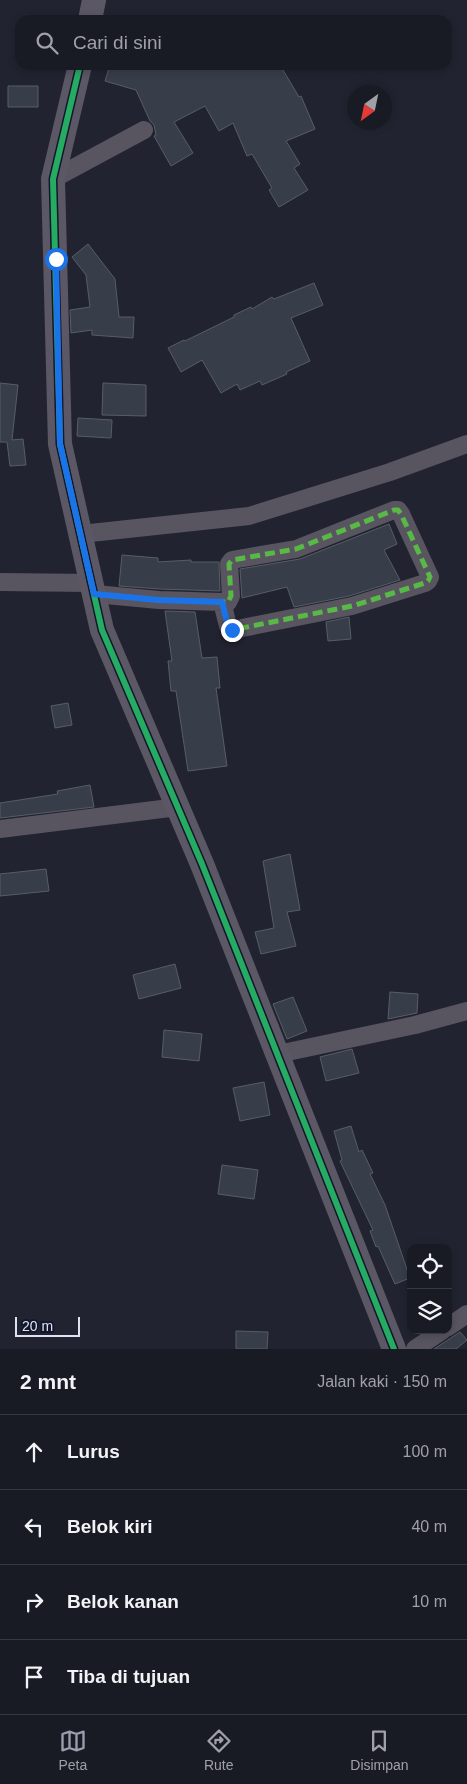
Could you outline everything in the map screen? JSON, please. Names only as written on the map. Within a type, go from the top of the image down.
[{"type":"street","points":[[91,15],[94,0]]},
{"type":"street","points":[[79,70],[53,178],[60,444],[102,630],[178,807],[394,1349]]},
{"type":"street","points":[[53,178],[144,130]]},
{"type":"street","points":[[81,534],[249,516],[390,472],[467,444]]},
{"type":"street","points":[[0,582],[93,589],[159,600],[228,602],[231,596],[229,564],[232,560],[296,549],[394,510],[398,510],[402,514],[430,577],[425,583],[352,606],[232,630],[228,626],[222,602]]},
{"type":"street","points":[[0,829],[178,807]]},
{"type":"street","points":[[278,1054],[414,1025],[467,1011]]},
{"type":"street","points":[[452,1324],[467,1314]]},
{"type":"street","points":[[415,1349],[437,1334]]},
{"type":"building","points":[[108,70],[283,70],[299,97],[301,96],[315,129],[286,141],[300,164],[294,168],[308,190],[279,207],[269,190],[272,188],[252,154],[247,156],[233,123],[219,131],[205,106],[174,122],[193,153],[171,166],[154,136],[156,135],[154,125],[150,121],[136,90],[105,81]]},
{"type":"building","points":[[8,86],[38,86],[38,107],[8,107]]},
{"type":"building","points":[[88,244],[115,279],[119,317],[134,317],[133,338],[92,335],[92,330],[71,333],[70,310],[90,307],[86,275],[72,257]]},
{"type":"building","points":[[314,283],[323,305],[291,318],[310,361],[262,385],[260,381],[240,390],[237,384],[221,393],[202,360],[181,372],[168,348],[251,307],[252,309],[272,297],[274,299]]},
{"type":"building","points":[[0,383],[18,385],[12,440],[23,439],[26,465],[10,466],[7,442],[0,442]]},
{"type":"building","points":[[103,383],[146,385],[146,416],[102,415]]},
{"type":"building","points":[[78,418],[112,420],[111,438],[77,436]]},
{"type":"building","points":[[389,524],[397,544],[384,550],[400,580],[349,596],[294,607],[287,587],[242,598],[240,569],[300,559]]},
{"type":"building","points":[[122,555],[158,558],[158,562],[191,560],[191,562],[219,562],[220,591],[119,586]]},
{"type":"building","points":[[165,611],[195,612],[202,658],[217,657],[220,688],[216,688],[227,766],[188,771],[176,691],[171,691],[168,661],[172,661]]},
{"type":"building","points":[[349,617],[351,639],[328,641],[326,622]]},
{"type":"building","points":[[68,703],[72,725],[55,728],[51,706]]},
{"type":"building","points":[[90,785],[94,807],[0,818],[0,803],[58,794],[57,791]]},
{"type":"building","points":[[290,854],[300,910],[287,912],[296,946],[261,954],[255,932],[274,928],[263,861]]},
{"type":"building","points":[[46,869],[49,891],[0,896],[0,874]]},
{"type":"building","points":[[175,964],[181,988],[139,999],[133,975]]},
{"type":"building","points":[[390,992],[418,994],[417,1013],[388,1019]]},
{"type":"building","points":[[293,997],[307,1031],[287,1039],[273,1004]]},
{"type":"building","points":[[164,1030],[202,1034],[199,1061],[162,1057]]},
{"type":"building","points":[[352,1049],[359,1073],[326,1081],[320,1057]]},
{"type":"building","points":[[264,1082],[270,1115],[240,1121],[233,1088]]},
{"type":"building","points":[[351,1126],[359,1152],[362,1150],[373,1173],[370,1174],[385,1205],[407,1269],[407,1279],[395,1284],[378,1246],[376,1247],[370,1231],[373,1230],[340,1161],[342,1160],[334,1131]]},
{"type":"building","points":[[222,1165],[258,1170],[254,1199],[218,1194]]},
{"type":"building","points":[[236,1331],[268,1332],[267,1349],[236,1349]]},
{"type":"building","points":[[460,1332],[467,1340],[456,1349],[434,1349]]},
{"type":"marked path","points":[[95,594],[159,600],[222,602],[228,626],[232,630],[352,606],[425,583],[430,577],[401,514],[398,510],[394,510],[296,549],[232,560],[229,564],[231,596],[228,602],[222,602]]},
{"type":"cycle path","points":[[79,70],[53,179],[60,444],[102,630],[202,864],[394,1349]]},
{"type":"route","points":[[56,259],[60,444],[94,594],[159,600],[222,602],[229,629],[232,630]]}]
